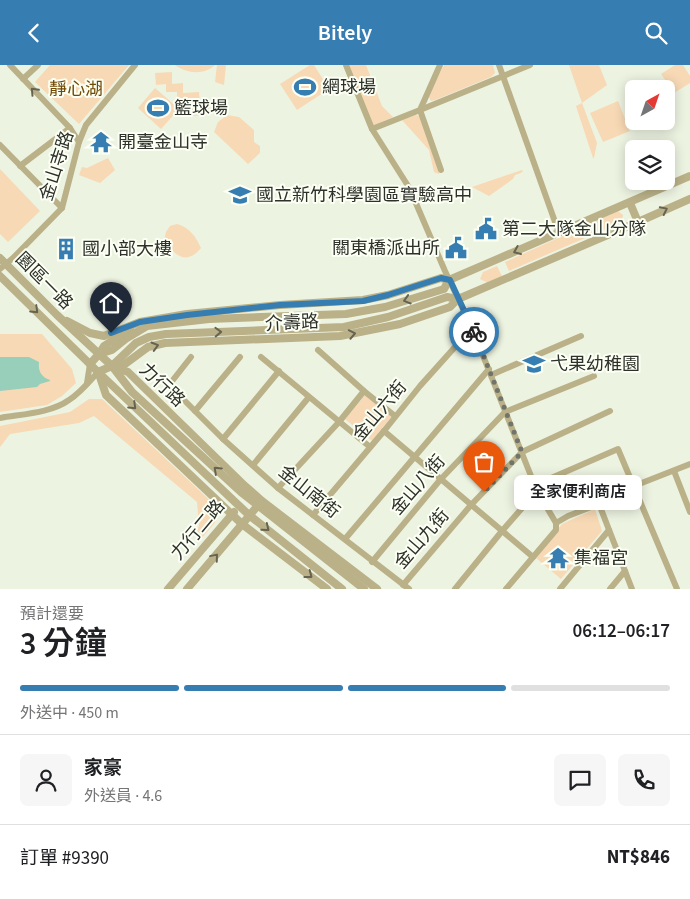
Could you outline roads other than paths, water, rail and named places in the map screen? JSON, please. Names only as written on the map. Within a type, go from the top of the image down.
[{"type":"street","points":[[10,65],[70,128],[79,142]]},
{"type":"street","points":[[23,79],[38,65]]},
{"type":"street","name":"金山寺路","points":[[2,263],[13,258],[62,208],[79,142],[86,125],[135,65]]},
{"type":"street","points":[[346,65],[372,129],[410,189],[472,328],[536,488],[556,523],[556,530],[506,589]]},
{"type":"street","points":[[440,65],[420,110],[441,170]]},
{"type":"street","points":[[499,65],[559,233]]},
{"type":"street","points":[[372,129],[530,65]]},
{"type":"street","points":[[20,167],[70,128]]},
{"type":"street","points":[[0,145],[62,208]]},
{"type":"street","name":"介壽路","points":[[99,355],[112,350],[147,326],[209,319],[346,314],[385,307],[444,289],[450,280],[690,176]]},
{"type":"street","name":"介壽路","points":[[112,366],[126,368],[148,347],[165,343],[340,336],[400,324],[450,307],[458,299],[690,199]]},
{"type":"street","points":[[630,203],[638,222]]},
{"type":"street","name":"園區一路","points":[[2,263],[112,366]]},
{"type":"street","name":"園區一路","points":[[0,276],[90,364]]},
{"type":"street","name":"介壽路","points":[[57,315],[90,333],[104,335],[140,322],[280,305],[363,301],[441,278],[450,280]]},
{"type":"street","name":"介壽路","points":[[98,372],[112,366],[136,343],[149,337],[166,334],[344,327],[388,317],[447,297],[458,299]]},
{"type":"street","name":"介壽路","points":[[90,364],[99,355],[104,346],[140,322]]},
{"type":"street","name":"金山六街","points":[[312,515],[472,328]]},
{"type":"street","points":[[344,539],[490,372],[581,336]]},
{"type":"street","points":[[126,368],[136,343]]},
{"type":"street","points":[[318,350],[364,391],[396,416]]},
{"type":"street","name":"金山南街","points":[[191,357],[168,385],[223,439],[278,488],[406,587]]},
{"type":"street","points":[[196,411],[240,357]]},
{"type":"street","points":[[261,357],[370,447]]},
{"type":"street","points":[[86,385],[90,364]]},
{"type":"street","name":"力行路","points":[[90,364],[239,506],[342,589]]},
{"type":"street","name":"力行路","points":[[112,366],[132,392],[249,495],[378,589]]},
{"type":"street","name":"力行路","points":[[126,368],[249,495]]},
{"type":"street","points":[[223,439],[279,371]]},
{"type":"street","points":[[0,418],[54,408],[69,400],[98,372]]},
{"type":"street","name":"力行路","points":[[98,372],[106,395],[242,524],[327,589]]},
{"type":"street","name":"金山八街","points":[[372,562],[440,480],[505,412],[594,375]]},
{"type":"street","points":[[278,488],[339,422],[364,391]]},
{"type":"street","points":[[253,465],[309,397]]},
{"type":"street","name":"金山九街","points":[[406,587],[471,505],[522,452],[610,411]]},
{"type":"street","points":[[384,431],[532,557]]},
{"type":"street","points":[[455,589],[536,488],[618,449],[677,589]]},
{"type":"street","points":[[556,523],[634,486],[690,464]]},
{"type":"street","points":[[674,471],[690,512]]},
{"type":"street","name":"力行二路","points":[[168,589],[249,495]]},
{"type":"street","name":"力行路","points":[[260,503],[364,589]]},
{"type":"street","name":"力行二路","points":[[187,589],[260,503]]},
{"type":"street","points":[[599,504],[632,589]]},
{"type":"street","points":[[560,589],[609,530]]},
{"type":"street","points":[[610,589],[625,571]]},
{"type":"place","name":"網球場","points":[[305,87]]},
{"type":"place","name":"籃球場","points":[[158,108]]},
{"type":"place","name":"開臺金山寺","points":[[101,142]]},
{"type":"place","name":"國立新竹科學園區實驗高中","points":[[240,195]]},
{"type":"place","name":"第二大隊金山分隊","points":[[486,229]]},
{"type":"place","name":"關東橋派出所","points":[[456,248]]},
{"type":"place","name":"國小部大樓","points":[[66,249]]},
{"type":"place","name":"弋果幼稚園","points":[[534,364]]},
{"type":"place","name":"全家便利商店","points":[[484,492]]},
{"type":"place","name":"集福宮","points":[[558,558]]},
{"type":"park label","name":"靜心湖","points":[[76,89]]}]
